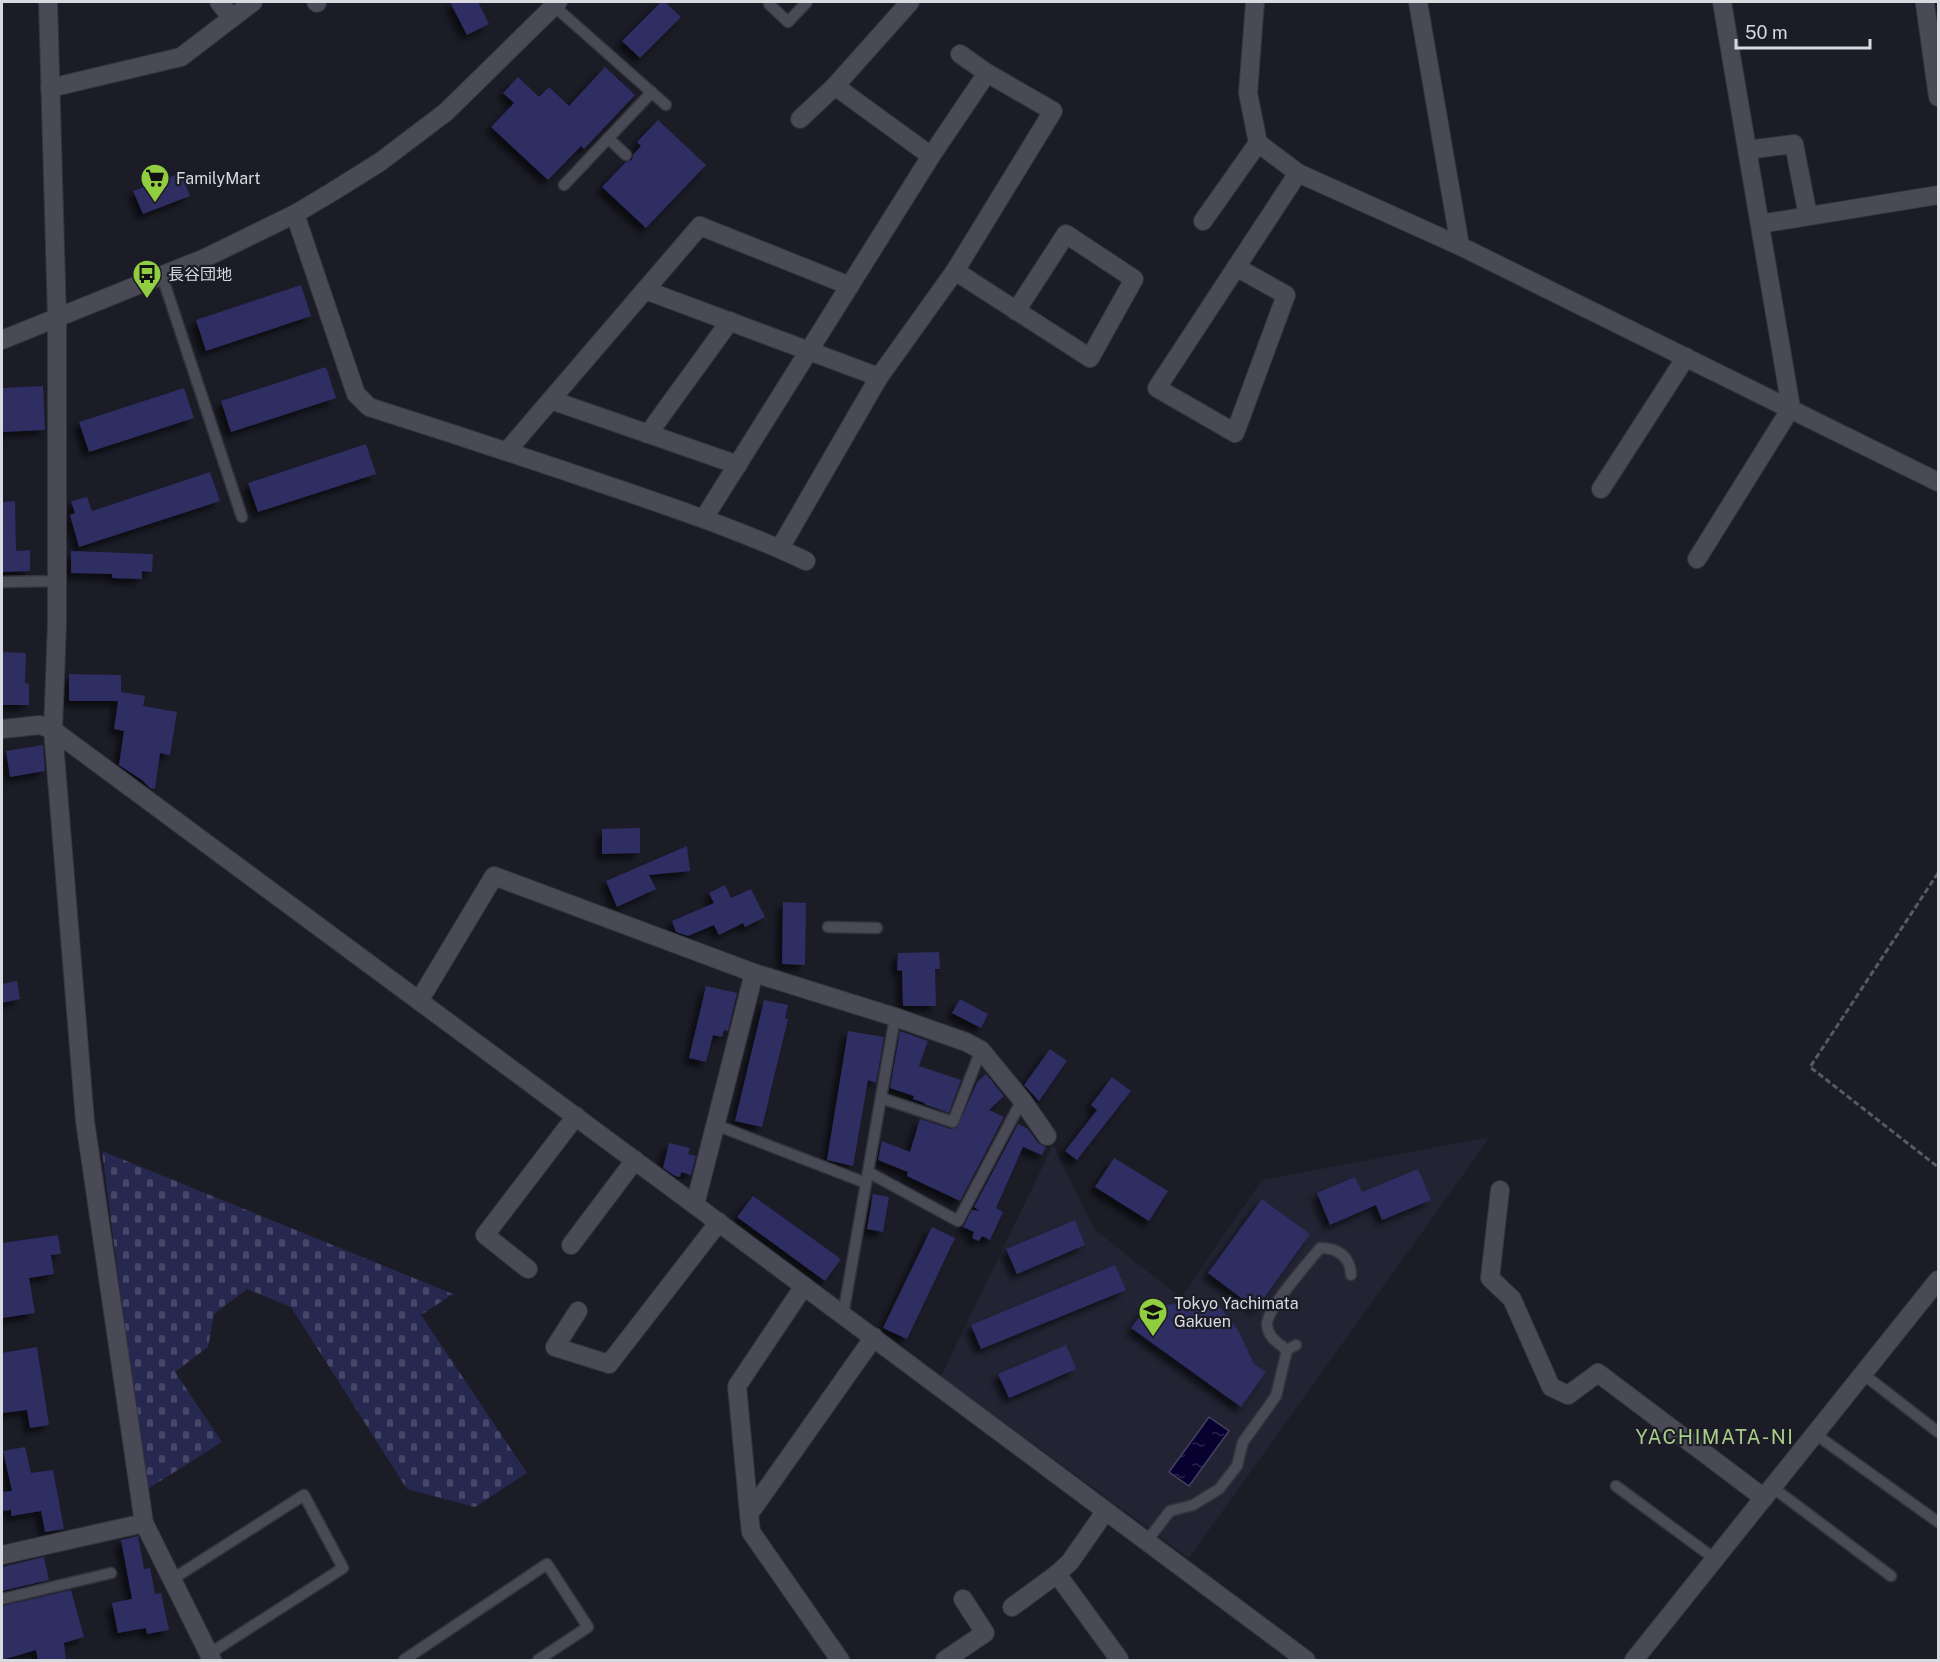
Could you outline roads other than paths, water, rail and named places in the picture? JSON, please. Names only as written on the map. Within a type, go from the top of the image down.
[{"type":"street","points":[[48,2],[57,318],[57,581],[53,730],[85,1121],[144,1523],[210,1657]]},
{"type":"street","points":[[219,2],[232,18]]},
{"type":"street","points":[[50,88],[181,57],[253,2]]},
{"type":"street","points":[[800,119],[835,86],[910,2]]},
{"type":"street","points":[[1256,2],[1248,93],[1258,143],[1298,173],[1460,246],[1938,482]]},
{"type":"street","points":[[1418,2],[1460,246]]},
{"type":"street","points":[[1696,559],[1791,408],[1722,2]]},
{"type":"street","points":[[2,340],[205,258],[295,214],[380,162],[446,112],[556,4]]},
{"type":"street","points":[[1925,4],[1938,97]]},
{"type":"street","points":[[780,548],[879,377],[955,271],[1053,111],[987,73],[960,54]]},
{"type":"street","points":[[704,518],[930,156],[987,73]]},
{"type":"street","points":[[835,86],[930,156]]},
{"type":"street","points":[[1203,221],[1258,143]]},
{"type":"street","points":[[1747,150],[1794,144],[1808,216]]},
{"type":"street","points":[[1236,267],[1286,295],[1234,433],[1157,388],[1236,267],[1298,173]]},
{"type":"street","points":[[1760,224],[1938,195]]},
{"type":"street","points":[[295,214],[356,394],[369,407],[704,518],[780,548],[806,561]]},
{"type":"street","points":[[507,451],[700,226],[850,286]]},
{"type":"street","points":[[955,271],[1016,311],[1090,358],[1134,279],[1066,234],[1016,311]]},
{"type":"street","points":[[645,290],[879,377]]},
{"type":"street","points":[[648,434],[730,321]]},
{"type":"street","points":[[1601,489],[1686,357]]},
{"type":"street","points":[[551,400],[738,465]]},
{"type":"street","points":[[2,729],[40,725],[53,730],[874,1337],[1146,1542],[1294,1658]]},
{"type":"street","points":[[419,1001],[494,876],[754,973],[966,1042],[981,1050],[1022,1100],[1047,1136]]},
{"type":"street","points":[[695,1204],[754,973]]},
{"type":"street","points":[[528,1269],[484,1235],[576,1116]]},
{"type":"street","points":[[571,1245],[635,1160]]},
{"type":"street","points":[[1500,1190],[1490,1278],[1512,1299],[1551,1387],[1568,1395],[1598,1374],[1768,1492]]},
{"type":"street","points":[[578,1311],[555,1347],[609,1364],[720,1222]]},
{"type":"street","points":[[804,1286],[737,1386],[749,1514],[751,1532],[840,1660]]},
{"type":"street","points":[[1634,1660],[1863,1374],[1936,1287]]},
{"type":"street","points":[[749,1514],[874,1337]]},
{"type":"street","points":[[1012,1607],[1070,1562],[1105,1512]]},
{"type":"street","points":[[2,1555],[144,1523]]},
{"type":"street","points":[[1057,1574],[1119,1659],[1117,1660]]},
{"type":"street","points":[[945,1660],[985,1632],[963,1599]]},
{"type":"lane","points":[[769,4],[788,22],[807,2]]},
{"type":"lane","points":[[556,4],[666,105]]},
{"type":"lane","points":[[564,185],[652,92]]},
{"type":"lane","points":[[608,138],[626,155]]},
{"type":"lane","points":[[162,276],[242,517]]},
{"type":"lane","points":[[2,582],[57,581]]},
{"type":"lane","points":[[828,927],[877,928]]},
{"type":"lane","points":[[843,1315],[895,1017]]},
{"type":"lane","points":[[881,1098],[953,1122],[981,1050]]},
{"type":"lane","points":[[716,1125],[867,1178],[958,1221],[1022,1100]]},
{"type":"lane","points":[[1146,1542],[1170,1511],[1193,1505],[1219,1489],[1237,1467],[1243,1442],[1276,1395],[1292,1348],[1271,1338],[1267,1324],[1272,1310],[1320,1248],[1334,1248],[1343,1254],[1351,1265],[1351,1275]]},
{"type":"lane","points":[[1863,1374],[1938,1432]]},
{"type":"lane","points":[[1815,1434],[1938,1522]]},
{"type":"lane","points":[[1616,1486],[1715,1559]]},
{"type":"lane","points":[[1768,1492],[1891,1576]]},
{"type":"lane","points":[[171,1580],[304,1495],[343,1569],[210,1657]]},
{"type":"lane","points":[[404,1660],[547,1563],[588,1627],[538,1660]]},
{"type":"lane","points":[[2,1599],[111,1572]]},
{"type":"water","points":[[1209,1417],[1229,1431],[1189,1486],[1169,1472]]},
{"type":"place","name":"FamilyMart","points":[[155,204]]},
{"type":"place","name":"長谷団地","points":[[147,300]]},
{"type":"place","name":"Tokyo Yachimata Gakuen","points":[[1153,1338]]},
{"type":"district","name":"YACHIMATA-NI","points":[[1715,1437]]}]
